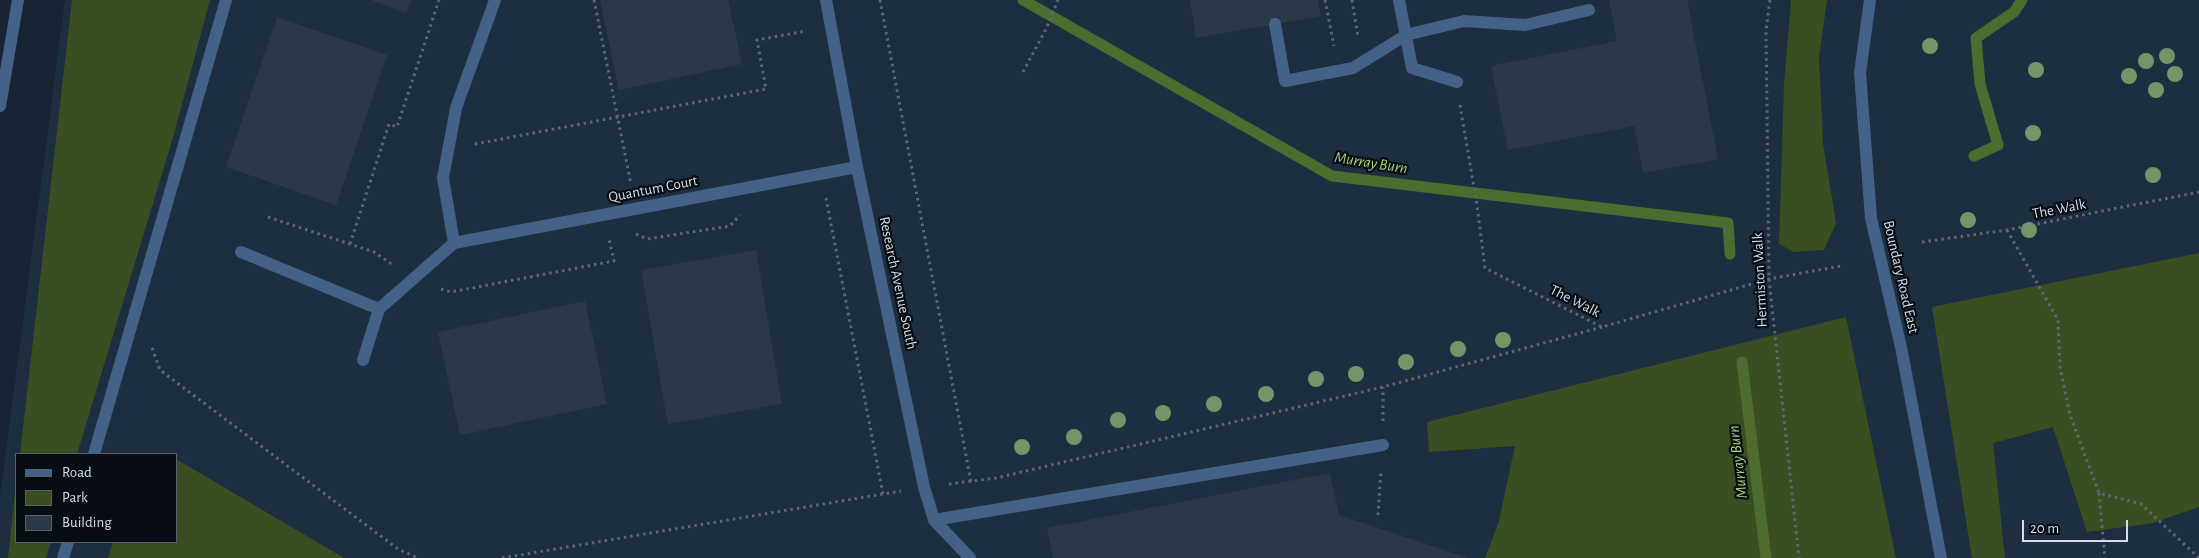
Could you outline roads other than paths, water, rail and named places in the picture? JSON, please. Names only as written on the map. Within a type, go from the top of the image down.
[{"type":"street","points":[[0,106],[18,0]]},
{"type":"street","points":[[94,453],[226,0]]},
{"type":"street","points":[[363,360],[379,310],[454,243],[443,178],[456,108],[495,0]]},
{"type":"street","name":"Research Avenue South","points":[[826,0],[857,167],[924,488],[934,520],[970,558]]},
{"type":"street","points":[[1399,0],[1412,68],[1457,82]]},
{"type":"street","name":"Boundary Road East","points":[[1870,0],[1860,73],[1871,218],[1901,347],[1941,558]]},
{"type":"street","points":[[1275,24],[1285,81],[1353,68],[1406,35],[1464,22],[1525,25],[1589,10]]},
{"type":"street","name":"Quantum Court","points":[[454,243],[857,167]]},
{"type":"street","points":[[241,252],[379,310]]},
{"type":"street","points":[[934,520],[1382,445]]},
{"type":"street","points":[[63,558],[68,543]]},
{"type":"waterway","name":"Murray Burn","points":[[1023,0],[1332,176],[1728,223],[1730,254]]},
{"type":"waterway","points":[[1974,156],[1998,145],[1980,84],[1976,38],[2014,12],[2022,0]]},
{"type":"waterway","name":"Murray Burn","points":[[1742,362],[1766,558]]}]
